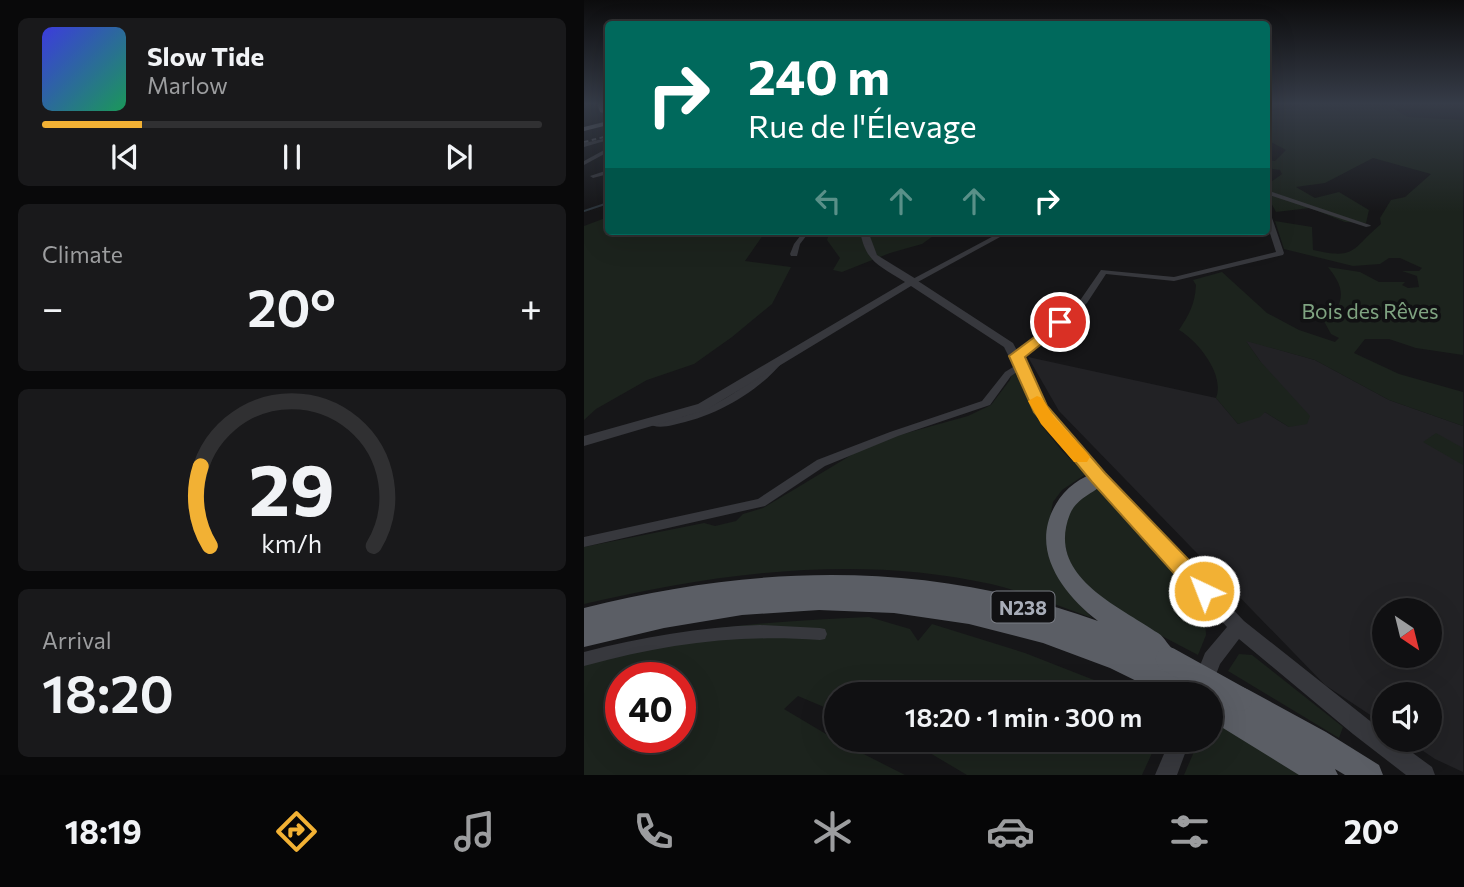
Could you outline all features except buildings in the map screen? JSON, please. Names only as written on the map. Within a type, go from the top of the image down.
[{"type":"highway","points":[[1099,478],[1075,492],[1058,517],[1055,548],[1060,564],[1069,580],[1102,612],[1156,644],[1163,668]]},
{"type":"highway","name":"N238","points":[[584,618],[680,596],[733,588],[857,592],[959,610],[1059,636],[1163,668],[1237,708],[1315,760],[1369,775]]},
{"type":"highway","name":"N238","points":[[584,636],[670,615],[723,606],[857,592]]},
{"type":"highway","name":"N238","points":[[1163,668],[1178,682]]},
{"type":"highway","name":"N238","points":[[1223,706],[1237,708]]},
{"type":"street","points":[[584,145],[603,140]]},
{"type":"street","points":[[584,163],[605,152]]},
{"type":"street","points":[[593,176],[605,174]]},
{"type":"street","points":[[1270,193],[1368,226]]},
{"type":"street","points":[[584,542],[761,503],[821,463],[894,433],[985,403],[1027,350],[1082,304],[1104,272],[1174,278],[1280,253],[1270,222]]},
{"type":"street","points":[[794,254],[804,235]]},
{"type":"street","points":[[865,235],[873,257],[1000,338],[1019,360],[1047,420],[1238,627],[1360,727],[1425,775]]},
{"type":"street","points":[[584,441],[702,407],[913,281],[1000,235]]},
{"type":"street","points":[[1203,682],[1212,659],[1238,627]]},
{"type":"street","points":[[584,659],[644,643],[698,634],[754,630],[820,634]]},
{"type":"street","points":[[1166,775],[1175,752]]},
{"type":"shaded area","points":[[1245,340],[1315,360],[1389,400],[1463,426],[1463,772],[1425,752],[1442,752],[1442,682],[1372,682],[1372,716],[1325,685],[1059,411],[1028,357],[1216,398],[1238,424],[1265,412],[1289,427],[1260,361]]},
{"type":"green space","name":"Bois des Rêves","points":[[1270,140],[1463,140],[1463,355],[1416,348],[1389,339],[1365,339],[1354,353],[1399,374],[1463,392],[1463,426],[1389,400],[1315,360],[1246,341],[1260,361],[1310,416],[1307,424],[1289,427],[1265,412],[1260,417],[1238,424],[1216,398],[1218,389],[1214,370],[1202,351],[1179,330],[1193,304],[1196,285],[1193,280],[1222,272],[1267,313],[1299,330],[1335,342],[1339,338],[1331,334],[1319,312],[1335,310],[1341,299],[1338,283],[1328,267],[1360,272],[1379,282],[1405,282],[1402,285],[1408,288],[1419,287],[1417,276],[1402,271],[1419,271],[1422,268],[1400,258],[1389,258],[1380,264],[1353,266],[1284,249],[1275,221],[1312,227],[1313,250],[1346,253],[1358,246],[1381,224],[1380,218],[1391,200],[1405,197],[1431,174],[1373,158],[1325,183],[1296,187],[1315,198],[1339,192],[1369,210],[1366,223],[1345,222],[1310,208],[1276,212],[1270,201],[1270,183],[1282,174],[1280,170],[1270,168],[1270,160],[1275,161],[1286,150]]},
{"type":"green space","points":[[605,218],[605,235],[763,235],[745,261],[791,267],[772,304],[732,337],[694,364],[647,380],[596,409],[584,420],[584,226]]},
{"type":"green space","points":[[829,235],[934,235],[922,244],[842,272],[833,270],[840,258],[827,240]]},
{"type":"green space","points":[[1013,369],[1042,426],[1086,474],[1062,490],[1053,502],[1050,518],[1065,587],[1092,618],[991,584],[889,570],[787,571],[736,576],[584,604],[584,547],[704,523],[715,526],[736,521],[743,514],[763,508],[858,451],[896,436],[968,416],[991,405],[1010,380]]},
{"type":"green space","points":[[1436,433],[1463,448],[1463,465],[1423,442]]},
{"type":"green space","points":[[1096,489],[1107,493],[1205,613],[1206,635],[1198,655],[1122,615],[1090,592],[1071,568],[1062,535],[1073,502]]},
{"type":"green space","points":[[869,617],[910,629],[918,641],[932,624],[1025,653],[1099,682],[824,682],[824,707],[798,696],[784,709],[824,733],[824,752],[860,752],[905,775],[584,775],[584,654],[690,632]]},
{"type":"green space","points":[[1239,654],[1252,655],[1343,727],[1339,738],[1228,671]]},
{"type":"green space","points":[[1223,725],[1304,775],[1184,775],[1194,752],[1223,752]]},
{"type":"green space","points":[[928,752],[1153,752],[1142,775],[967,775]]},
{"type":"waterway","points":[[584,211],[605,204]]},
{"type":"railway","points":[[584,142],[591,140]]},
{"type":"slow traffic","points":[[1037,401],[1047,420],[1081,457]]},
{"type":"route","points":[[1060,322],[1017,356],[1040,408],[1047,420],[1204,591]]}]
